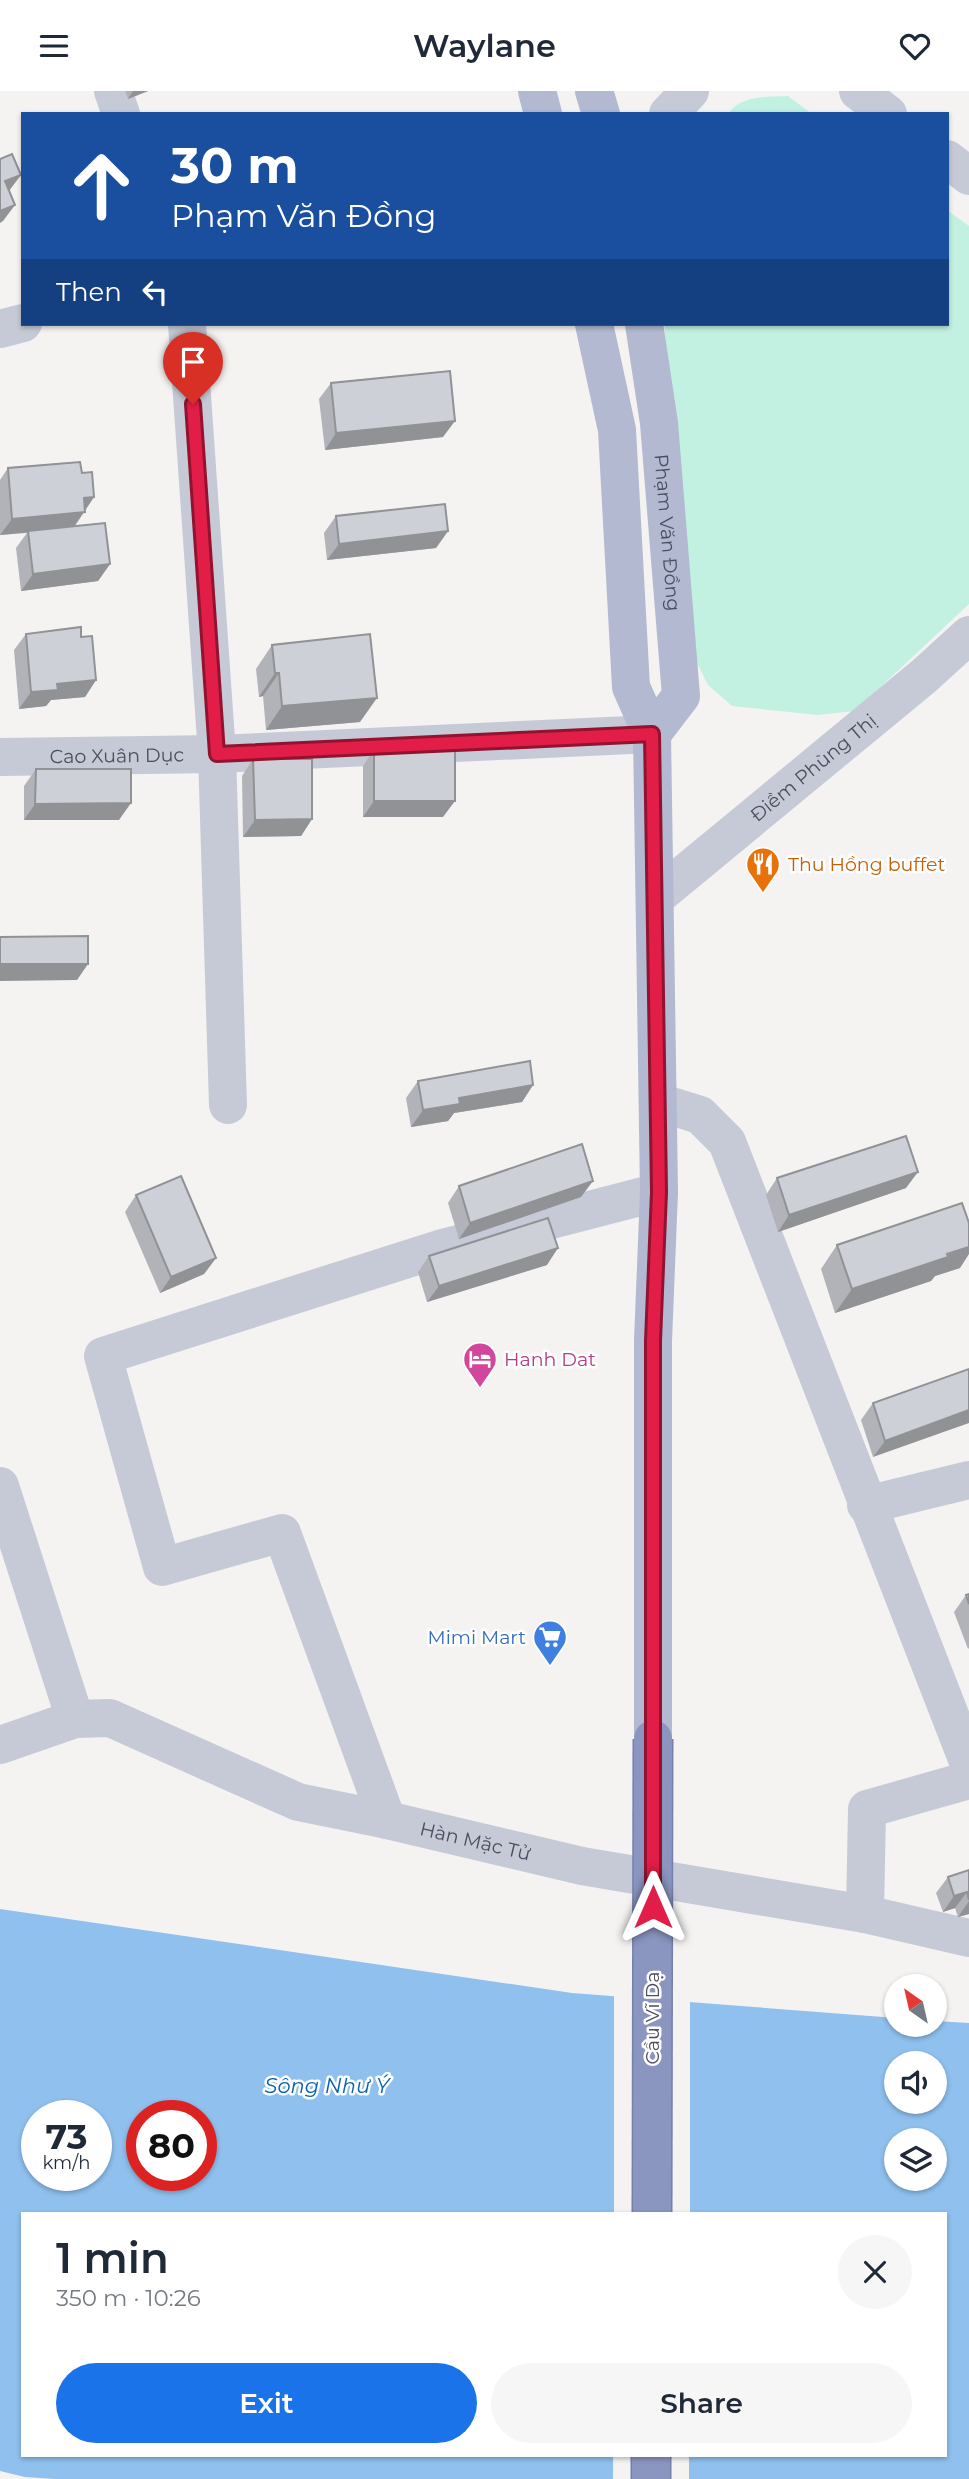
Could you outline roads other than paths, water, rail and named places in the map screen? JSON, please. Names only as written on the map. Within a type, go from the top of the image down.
[{"type":"highway","name":"Cầu Vĩ Dạ","points":[[652,2212],[653,1739]]},
{"type":"highway","points":[[651,2457],[651,2479]]},
{"type":"main road","points":[[537,91],[542,112]]},
{"type":"main road","points":[[594,91],[600,112]]},
{"type":"main road","points":[[594,326],[617,430],[631,687],[652,734],[659,1192],[653,1341],[653,1739]]},
{"type":"main road","name":"Phạm Văn Đồng","points":[[644,326],[659,423],[681,696],[652,734]]},
{"type":"street","points":[[113,91],[120,112]]},
{"type":"street","points":[[670,112],[690,91]]},
{"type":"street","points":[[858,91],[885,112]]},
{"type":"street","points":[[949,161],[969,176]]},
{"type":"street","points":[[0,329],[21,324]]},
{"type":"street","points":[[187,326],[217,754],[228,1105]]},
{"type":"street","name":"Điềm Phùng Thị","points":[[655,898],[924,676],[969,635]]},
{"type":"street","name":"Cao Xuân Dục","points":[[0,757],[217,754],[652,734]]},
{"type":"street","points":[[658,1102],[700,1115],[727,1142],[969,1764]]},
{"type":"street","points":[[387,1820],[282,1533],[162,1567],[103,1356],[439,1249],[659,1192]]},
{"type":"street","points":[[866,1505],[969,1481]]},
{"type":"street","points":[[0,1486],[75,1719]]},
{"type":"street","name":"Hàn Mặc Tử","points":[[0,1745],[75,1719],[110,1718],[298,1802],[582,1866],[865,1914],[969,1938]]},
{"type":"street","points":[[865,1914],[867,1809],[969,1780]]},
{"type":"water","name":"Sông Như Ý","points":[[0,1909],[572,1993],[884,2017],[884,2037],[947,2037],[947,2022],[969,2023],[969,2479],[25,2477],[0,2471]]},
{"type":"place","name":"Thu Hồng buffet","points":[[763,894]]},
{"type":"place","name":"Hanh Dat","points":[[480,1389]]},
{"type":"place","name":"Mimi Mart","points":[[550,1667]]}]
